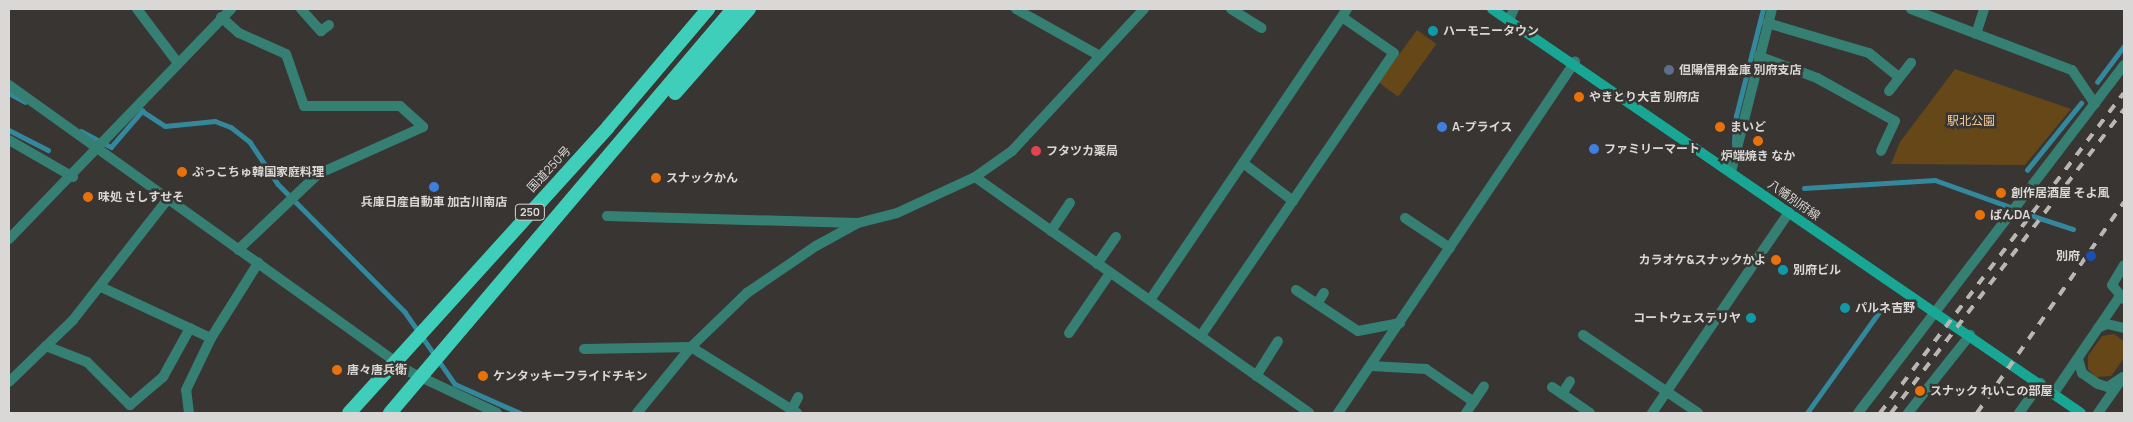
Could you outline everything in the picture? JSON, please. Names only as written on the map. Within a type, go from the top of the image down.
[{"type":"highway","name":"国道250号","points":[[349,413],[394,361],[608,127],[708,9]]},
{"type":"highway","name":"250","points":[[390,413],[526,248],[733,9]]},
{"type":"highway","name":"250","points":[[526,248],[561,222],[749,9]]},
{"type":"main road","name":"八幡別府線","points":[[1492,9],[1575,62],[2081,413]]},
{"type":"street","points":[[9,239],[72,178],[96,147],[221,17],[231,9]]},
{"type":"street","points":[[302,9],[321,31],[329,25]]},
{"type":"street","points":[[1016,9],[1100,56]]},
{"type":"street","points":[[607,216],[858,223],[897,213],[975,177],[1012,150],[1144,9]]},
{"type":"street","points":[[1231,9],[1261,28]]},
{"type":"street","points":[[1509,20],[1514,9]]},
{"type":"street","points":[[1731,172],[1758,56],[1772,9]]},
{"type":"street","points":[[1914,9],[2072,70],[2095,104]]},
{"type":"street","points":[[1976,34],[1984,9]]},
{"type":"street","points":[[141,10],[178,62]]},
{"type":"street","points":[[1150,300],[1344,13],[1394,53],[1202,334]]},
{"type":"street","points":[[221,17],[239,33],[286,54],[304,106],[400,106],[423,127],[318,174],[285,202],[238,250]]},
{"type":"street","points":[[1767,23],[1869,53],[1899,77]]},
{"type":"street","points":[[1758,56],[1817,78],[1895,122],[1881,150]]},
{"type":"street","points":[[1338,413],[1575,62]]},
{"type":"street","points":[[1890,91],[1911,63]]},
{"type":"street","points":[[1858,413],[2124,65]]},
{"type":"street","points":[[9,85],[394,361],[420,378],[496,413]]},
{"type":"street","points":[[9,140],[72,178]]},
{"type":"street","points":[[1243,163],[1293,200]]},
{"type":"street","points":[[975,177],[1110,273],[1202,334],[1256,376],[1309,413]]},
{"type":"street","points":[[9,382],[46,346],[101,287],[167,200]]},
{"type":"street","points":[[1051,231],[1070,203]]},
{"type":"street","points":[[1652,413],[1790,212]]},
{"type":"street","points":[[1405,218],[1450,248]]},
{"type":"street","points":[[637,413],[691,347],[747,293],[858,223]]},
{"type":"street","points":[[1097,264],[1116,237]]},
{"type":"street","points":[[189,413],[186,390],[211,338],[258,263]]},
{"type":"street","points":[[2054,393],[2098,328],[2122,297],[2112,285],[2124,266]]},
{"type":"street","points":[[1069,333],[1110,273]]},
{"type":"street","points":[[101,287],[211,338]]},
{"type":"street","points":[[1296,290],[1358,331],[1400,323]]},
{"type":"street","points":[[1317,304],[1324,294]]},
{"type":"street","points":[[2098,328],[2107,324],[2124,328]]},
{"type":"street","points":[[46,346],[87,362],[130,405],[158,384],[190,328]]},
{"type":"street","points":[[1583,334],[1698,413]]},
{"type":"street","points":[[1908,413],[1970,335]]},
{"type":"street","points":[[1256,376],[1278,341]]},
{"type":"street","points":[[584,349],[691,347],[793,412],[798,397]]},
{"type":"street","points":[[2078,359],[2082,372],[2098,384],[2108,387],[2124,376]]},
{"type":"street","points":[[1371,366],[1426,369],[1474,402]]},
{"type":"street","points":[[2098,413],[2124,376]]},
{"type":"street","points":[[1562,394],[1570,381]]},
{"type":"street","points":[[2019,413],[2040,383]]},
{"type":"street","points":[[1466,413],[1484,386]]},
{"type":"street","points":[[1552,388],[1590,413]]},
{"type":"green space","points":[[1417,30],[1436,44],[1398,97],[1379,83]]},
{"type":"green space","name":"駅北公園","points":[[1955,69],[2071,109],[2025,165],[1891,164],[1900,142]]},
{"type":"green space","points":[[2114,334],[2124,341],[2124,358],[2111,376],[2096,377],[2088,369],[2088,356],[2102,336]]},
{"type":"waterway","points":[[1734,144],[1736,116],[1763,9]]},
{"type":"waterway","points":[[2097,82],[2124,46]]},
{"type":"waterway","points":[[9,93],[25,102]]},
{"type":"waterway","points":[[2027,170],[2081,103]]},
{"type":"waterway","points":[[81,131],[111,147],[142,111],[165,126],[215,121],[231,127],[250,142],[278,184],[405,312],[455,384],[520,413]]},
{"type":"waterway","points":[[9,130],[48,150]]},
{"type":"waterway","points":[[1804,188],[1935,180],[2013,208]]},
{"type":"waterway","points":[[2033,216],[2073,229]]},
{"type":"waterway","points":[[1807,413],[1884,305]]},
{"type":"railway","points":[[1880,413],[2124,93]]},
{"type":"railway","points":[[1891,413],[2124,109]]},
{"type":"railway","points":[[1977,413],[2124,202]]},
{"type":"place","name":"ハーモニータウン","points":[[1433,31]]},
{"type":"place","name":"但陽信用金庫 別府支店","points":[[1669,70]]},
{"type":"place","name":"やきとり大吉 別府店","points":[[1579,97]]},
{"type":"place","name":"A-プライス","points":[[1442,127]]},
{"type":"place","name":"まいど","points":[[1720,127]]},
{"type":"place","name":"炉端焼き なか","points":[[1758,141]]},
{"type":"place","name":"ファミリーマート","points":[[1594,149]]},
{"type":"place","name":"フタツカ薬局","points":[[1036,151]]},
{"type":"place","name":"ぷっこちゅ韓国家庭料理","points":[[182,172]]},
{"type":"place","name":"スナックかん","points":[[656,178]]},
{"type":"place","name":"兵庫日産自動車 加古川南店","points":[[434,187]]},
{"type":"place","name":"創作居酒屋 そよ風","points":[[2001,193]]},
{"type":"place","name":"味処 さしすせそ","points":[[88,197]]},
{"type":"place","name":"ぱんDA","points":[[1980,215]]},
{"type":"place","name":"別府","points":[[2091,256]]},
{"type":"place","name":"カラオケ&スナックかよ","points":[[1776,260]]},
{"type":"place","name":"別府ビル","points":[[1783,270]]},
{"type":"place","name":"パルネ吉野","points":[[1845,308]]},
{"type":"place","name":"コートウェステリヤ","points":[[1751,318]]},
{"type":"place","name":"唐々唐兵衛","points":[[337,370]]},
{"type":"place","name":"ケンタッキーフライドチキン","points":[[483,376]]},
{"type":"place","name":"スナック れいこの部屋","points":[[1920,391]]}]
